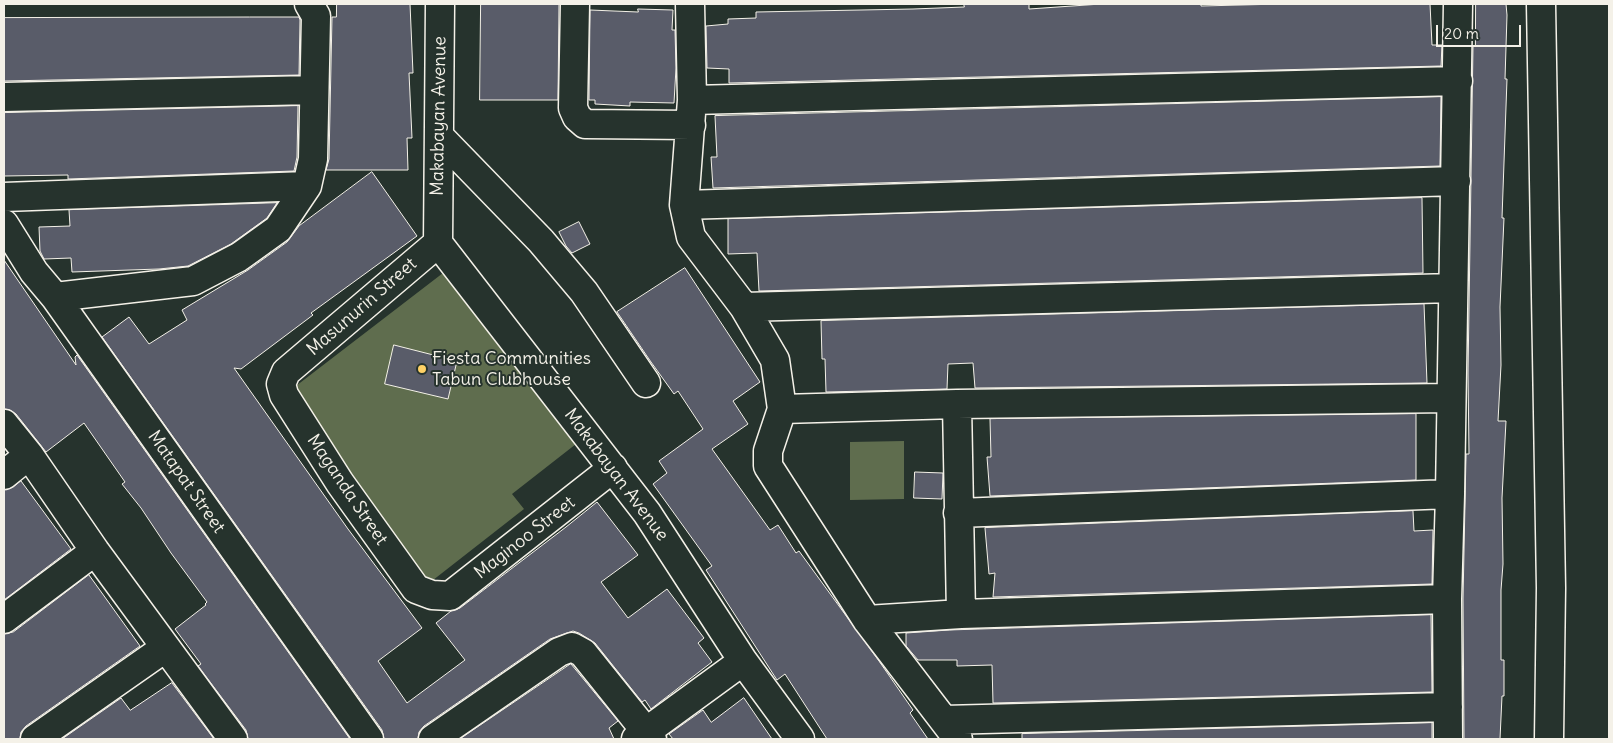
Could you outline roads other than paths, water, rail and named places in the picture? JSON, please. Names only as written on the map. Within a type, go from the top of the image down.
[{"type":"street","name":"Makabayan Avenue","points":[[440,4],[438,242],[647,514],[743,661],[800,739]]},
{"type":"street","points":[[575,4],[573,108],[577,117],[585,124],[691,113],[1458,81]]},
{"type":"street","points":[[690,4],[691,113],[684,206],[692,237],[744,307],[775,360],[782,409],[768,451],[768,466],[867,620],[951,730],[1448,707]]},
{"type":"street","points":[[1448,739],[1447,600],[1458,4]]},
{"type":"street","points":[[1541,4],[1551,588],[1549,739]]},
{"type":"street","points":[[55,297],[193,282],[239,257],[278,229],[307,186],[313,160],[313,10]]},
{"type":"street","points":[[4,97],[313,90]]},
{"type":"street","points":[[439,136],[541,241],[584,292],[646,383]]},
{"type":"street","points":[[684,206],[1456,181]]},
{"type":"street","points":[[4,197],[307,186]]},
{"type":"street","name":"Matapat Street","points":[[4,224],[34,272],[55,297],[369,739]]},
{"type":"street","name":"Masunurin Street","points":[[286,372],[438,242]]},
{"type":"street","points":[[744,307],[1453,288]]},
{"type":"street","name":"Maganda Street","points":[[286,372],[281,384],[284,395],[340,483],[416,589],[432,595]]},
{"type":"street","points":[[782,409],[957,404],[1451,398]]},
{"type":"street","points":[[957,404],[958,513],[962,614]]},
{"type":"street","points":[[4,424],[29,455],[95,552],[233,739]]},
{"type":"street","points":[[4,475],[29,455]]},
{"type":"street","name":"Maginoo Street","points":[[432,595],[450,596],[613,468]]},
{"type":"street","points":[[958,513],[1450,494]]},
{"type":"street","points":[[4,619],[95,552]]},
{"type":"street","points":[[867,620],[962,614],[1447,600]]},
{"type":"street","points":[[433,739],[560,652],[572,647],[583,654],[645,737],[743,661]]},
{"type":"street","points":[[35,739],[165,648]]},
{"type":"place","name":"Fiesta Communities Tabun Clubhouse","points":[[422,369]]}]
